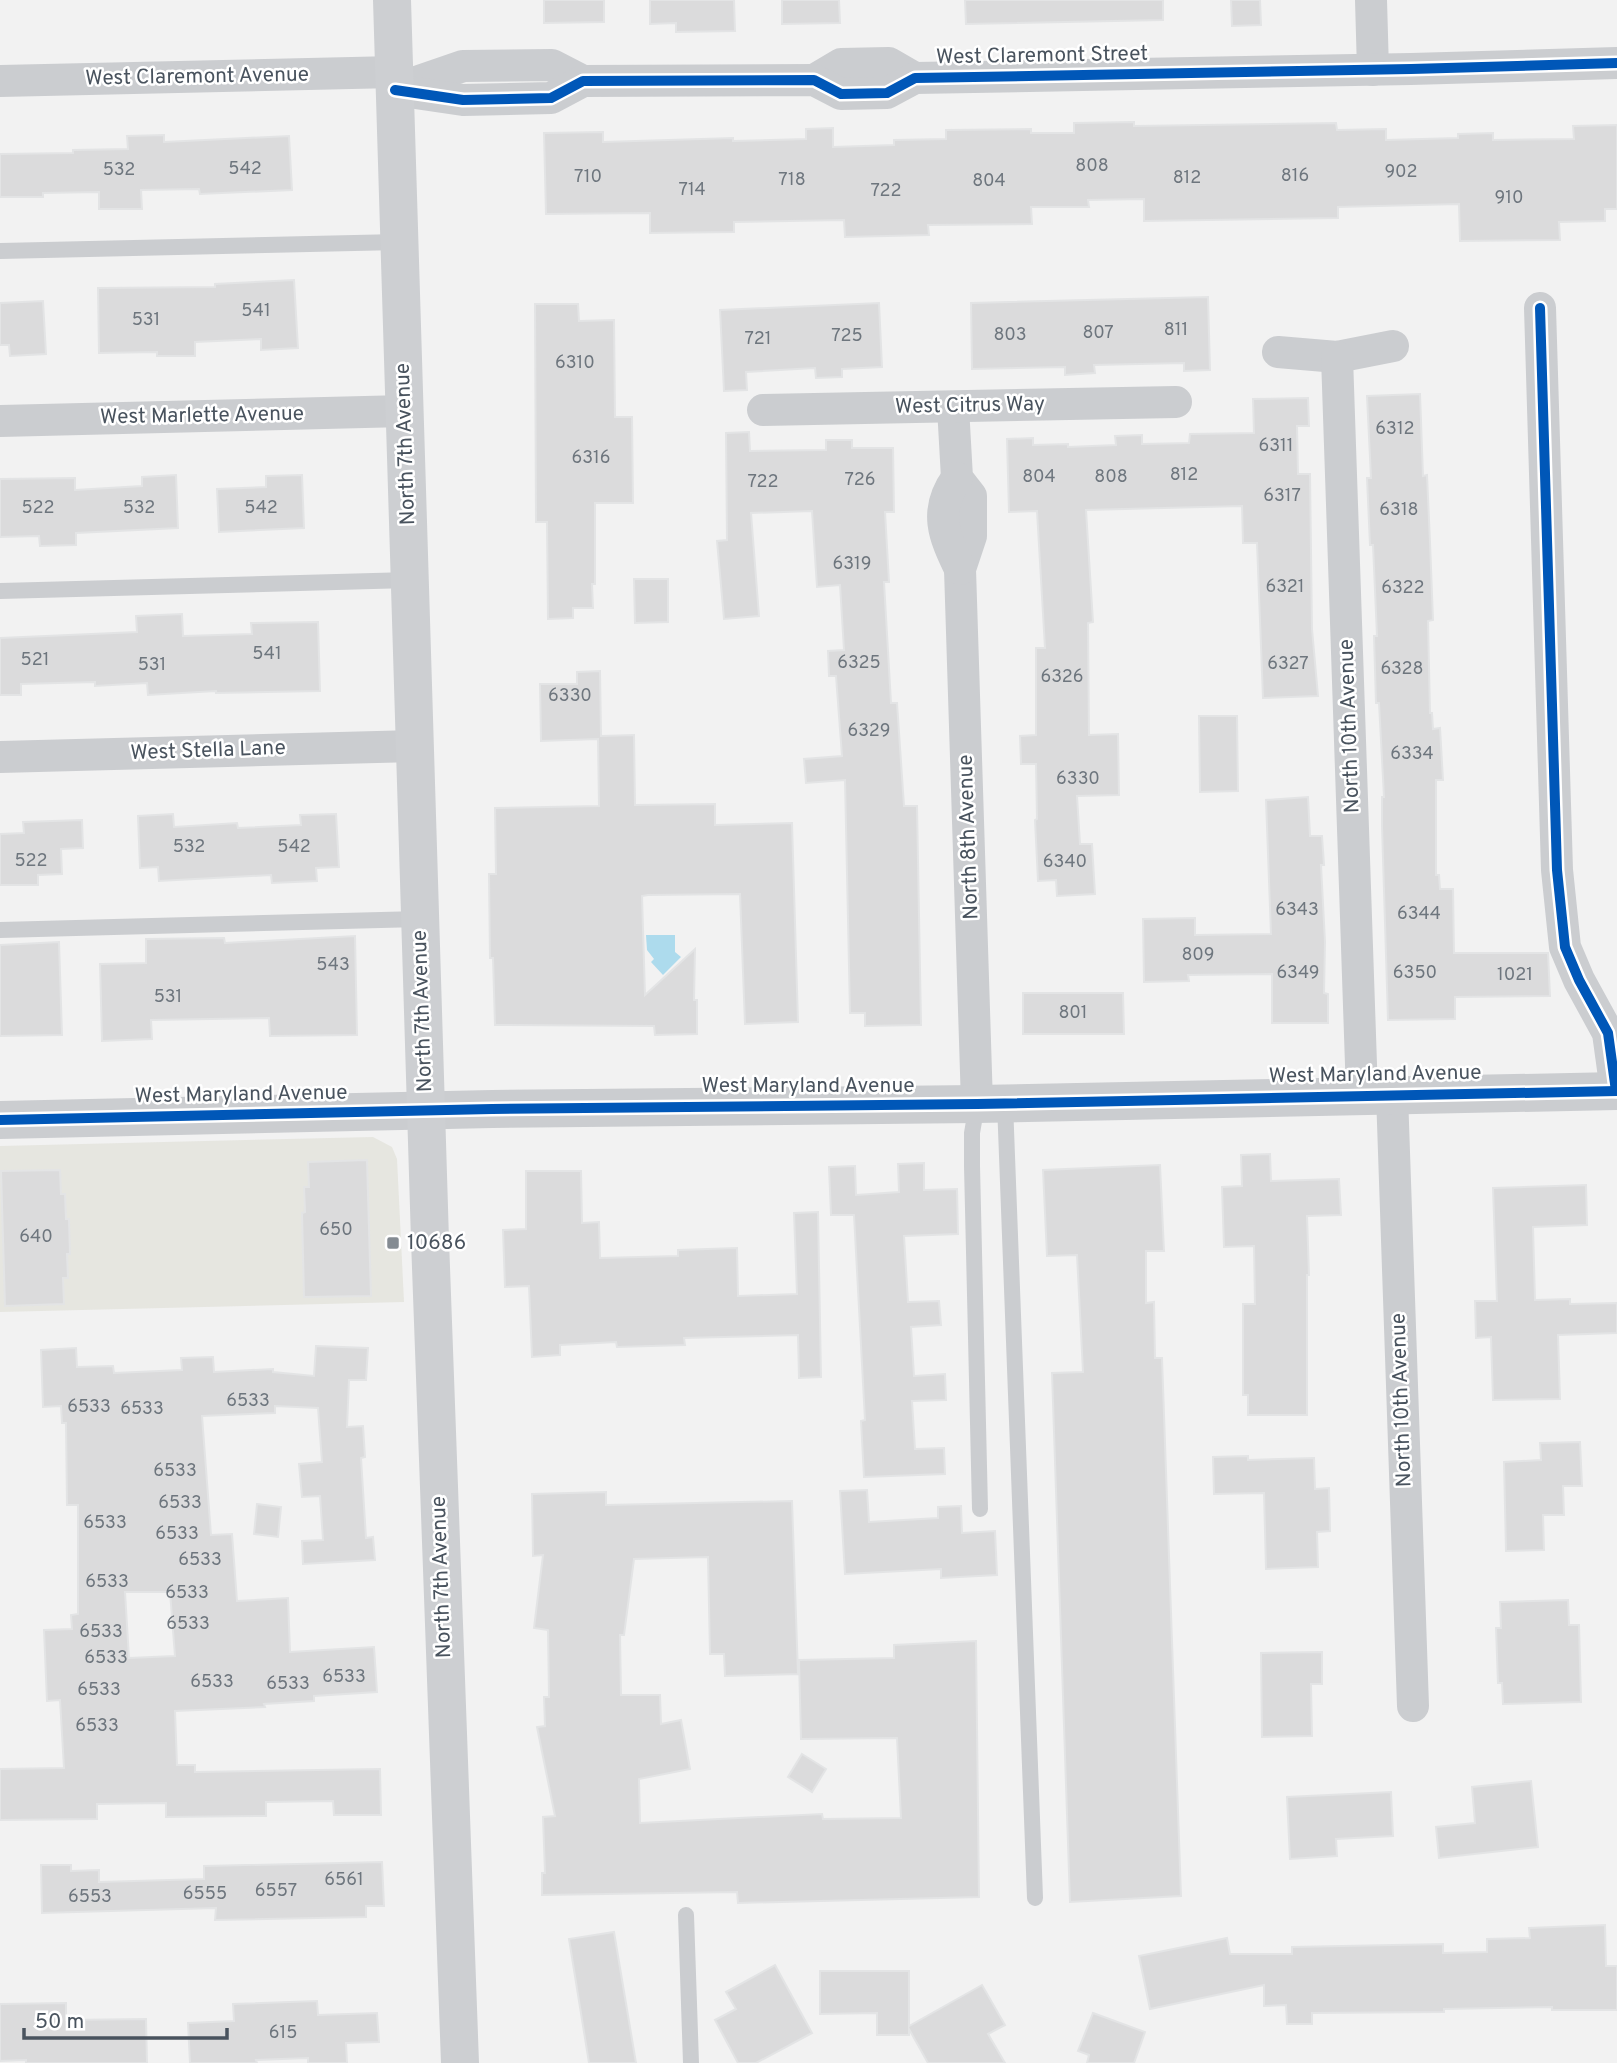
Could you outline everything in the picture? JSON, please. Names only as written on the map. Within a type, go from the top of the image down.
[{"type":"main road","name":"North 7th Avenue","points":[[392,0],[426,1110],[460,2063]]},
{"type":"street","points":[[1371,0],[1373,70]]},
{"type":"street","name":"West Claremont Street","points":[[395,81],[463,66],[552,65],[583,81],[814,80],[841,94],[887,93],[915,78],[1617,63]]},
{"type":"street","points":[[528,65],[530,98]]},
{"type":"street","name":"West Claremont Avenue","points":[[0,80],[395,81]]},
{"type":"street","name":"West Claremont Street","points":[[395,81],[463,100],[551,98],[583,81]]},
{"type":"street","points":[[1540,308],[1558,883],[1565,947],[1579,980],[1608,1033],[1617,1091]]},
{"type":"street","points":[[1278,352],[1337,357],[1393,346]]},
{"type":"street","name":"North 10th Avenue","points":[[1337,357],[1413,1706]]},
{"type":"street","name":"West Citrus Way","points":[[763,410],[1176,402]]},
{"type":"street","name":"North 8th Avenue","points":[[953,407],[957,478],[944,495],[944,536],[960,569],[991,1103]]},
{"type":"street","name":"West Marlette Avenue","points":[[0,421],[405,411]]},
{"type":"street","name":"West Stella Lane","points":[[0,757],[415,746]]},
{"type":"street","name":"West Maryland Avenue","points":[[0,1121],[426,1110],[1617,1091]]},
{"type":"lane","points":[[0,251],[400,242]]},
{"type":"lane","points":[[0,591],[410,580]]},
{"type":"lane","points":[[0,930],[421,919]]},
{"type":"lane","points":[[980,1509],[972,1133],[991,1103]]},
{"type":"lane","points":[[991,1103],[1035,1898]]},
{"type":"lane","points":[[686,1915],[691,2063]]},
{"type":"shaded area","points":[[373,1137],[392,1147],[397,1159],[404,1302],[0,1312],[0,1146]]},
{"type":"water","points":[[646,935],[675,935],[675,952],[681,957],[663,975],[651,962],[654,959],[647,950]]},
{"type":"building","points":[[544,0],[604,0],[604,22],[544,23]]},
{"type":"building","points":[[650,0],[734,0],[735,31],[676,32],[676,23],[650,24]]},
{"type":"building","points":[[782,0],[839,0],[840,23],[782,24]]},
{"type":"building","points":[[965,0],[1163,0],[1163,20],[966,24]]},
{"type":"building","points":[[1231,0],[1260,0],[1261,25],[1232,26]]},
{"type":"building","points":[[1134,122],[1134,126],[1336,123],[1337,130],[1386,129],[1386,140],[1458,138],[1458,134],[1493,133],[1493,140],[1574,139],[1573,126],[1617,125],[1617,209],[1605,209],[1605,221],[1559,222],[1560,240],[1460,241],[1459,204],[1338,207],[1338,218],[1144,221],[1144,199],[1088,200],[1089,207],[1031,207],[1032,224],[928,225],[929,235],[845,237],[844,220],[734,222],[734,232],[650,233],[650,213],[546,214],[544,133],[603,132],[603,142],[733,138],[733,141],[806,139],[806,129],[833,128],[833,147],[894,145],[894,140],[946,139],[946,130],[1031,129],[1031,133],[1074,133],[1074,123]]},
{"type":"building","points":[[164,135],[164,142],[289,136],[292,190],[200,194],[199,189],[141,190],[142,209],[99,209],[99,192],[43,193],[43,197],[0,197],[0,154],[128,149],[127,136]]},
{"type":"building","points":[[294,280],[298,348],[261,350],[261,339],[195,342],[195,356],[157,356],[157,352],[99,353],[98,288],[215,287],[215,284]]},
{"type":"building","points":[[1208,297],[1210,370],[1184,371],[1184,363],[1094,365],[1095,373],[1065,375],[1065,367],[972,369],[971,303]]},
{"type":"building","points":[[43,301],[46,354],[10,356],[9,345],[0,345],[0,303]]},
{"type":"building","points":[[879,303],[882,367],[842,369],[842,377],[816,378],[815,368],[746,372],[747,390],[724,391],[720,310]]},
{"type":"building","points":[[535,304],[578,304],[579,321],[614,320],[615,417],[632,417],[633,503],[595,503],[593,608],[573,608],[573,618],[548,619],[547,522],[536,522]]},
{"type":"building","points":[[1420,394],[1423,476],[1427,475],[1433,620],[1428,621],[1430,713],[1433,729],[1440,728],[1443,780],[1436,780],[1436,875],[1439,875],[1440,889],[1453,889],[1454,953],[1548,953],[1550,996],[1455,997],[1455,1019],[1388,1020],[1382,826],[1384,797],[1379,703],[1376,703],[1374,636],[1377,636],[1367,478],[1371,478],[1367,396]]},
{"type":"building","points":[[1308,398],[1309,426],[1297,426],[1298,474],[1310,474],[1312,629],[1318,696],[1263,698],[1257,543],[1243,543],[1242,506],[1086,510],[1093,622],[1088,623],[1089,735],[1118,734],[1119,795],[1077,796],[1080,844],[1092,844],[1095,894],[1057,896],[1056,880],[1038,881],[1036,764],[1021,764],[1020,736],[1036,735],[1036,648],[1045,648],[1037,511],[1009,512],[1007,439],[1033,438],[1033,445],[1068,444],[1068,447],[1116,445],[1115,436],[1142,435],[1142,444],[1189,443],[1190,434],[1254,433],[1253,399]]},
{"type":"building","points":[[749,432],[750,451],[826,450],[826,440],[852,440],[852,448],[893,448],[894,512],[885,512],[889,582],[884,582],[891,703],[897,703],[904,806],[917,806],[921,1025],[865,1026],[865,1013],[850,1013],[845,780],[806,783],[804,759],[842,756],[836,676],[829,676],[828,651],[844,650],[840,585],[817,587],[812,511],[751,513],[759,616],[724,619],[717,541],[727,540],[726,433]]},
{"type":"building","points":[[176,475],[178,528],[76,533],[76,545],[40,546],[39,536],[0,537],[0,479],[75,478],[75,490],[142,486],[142,477]]},
{"type":"building","points":[[302,475],[304,528],[219,532],[217,489],[266,487],[266,476]]},
{"type":"building","points":[[634,579],[668,579],[668,622],[635,623]]},
{"type":"building","points":[[182,614],[183,636],[252,634],[251,623],[318,622],[320,691],[216,691],[148,695],[147,683],[95,686],[95,682],[21,684],[21,695],[0,695],[0,638],[137,632],[136,616]]},
{"type":"building","points":[[600,671],[601,736],[634,735],[635,805],[715,804],[715,825],[792,823],[798,1022],[745,1024],[740,894],[642,896],[645,995],[695,949],[694,1000],[697,1000],[697,1034],[655,1035],[654,1026],[495,1025],[493,958],[490,958],[489,874],[496,874],[495,808],[599,806],[598,739],[541,741],[540,684],[577,684],[577,672]]},
{"type":"building","points":[[1199,716],[1237,716],[1238,791],[1200,792]]},
{"type":"building","points":[[1308,797],[1310,836],[1322,836],[1324,993],[1328,994],[1328,1023],[1272,1023],[1272,974],[1188,975],[1189,981],[1144,982],[1143,919],[1195,918],[1195,935],[1271,934],[1266,800]]},
{"type":"building","points":[[173,814],[174,827],[237,823],[238,828],[301,825],[300,815],[336,814],[339,867],[316,868],[317,881],[272,883],[271,875],[159,881],[158,867],[140,868],[138,816]]},
{"type":"building","points":[[82,820],[83,848],[61,849],[62,874],[38,875],[38,885],[0,885],[0,834],[24,833],[23,822]]},
{"type":"building","points":[[355,936],[357,1035],[270,1036],[269,1018],[151,1020],[152,1039],[102,1041],[100,964],[146,963],[146,939],[224,938],[225,943]]},
{"type":"building","points":[[59,942],[62,1035],[0,1036],[0,945]]},
{"type":"building","points":[[1023,993],[1123,993],[1124,1034],[1023,1034]]},
{"type":"building","points":[[1270,1154],[1271,1181],[1339,1179],[1341,1215],[1307,1216],[1307,1415],[1248,1415],[1248,1395],[1243,1395],[1243,1304],[1255,1304],[1254,1246],[1224,1247],[1222,1187],[1242,1186],[1241,1155]]},
{"type":"building","points":[[367,1160],[371,1296],[304,1297],[302,1213],[305,1212],[304,1187],[309,1187],[308,1162]]},
{"type":"building","points":[[924,1163],[924,1190],[957,1189],[958,1234],[904,1236],[908,1302],[939,1301],[941,1325],[911,1327],[914,1376],[945,1374],[946,1400],[912,1401],[915,1449],[944,1448],[945,1474],[864,1477],[861,1421],[865,1420],[854,1215],[831,1215],[829,1167],[855,1166],[856,1195],[899,1192],[898,1164]]},
{"type":"building","points":[[1160,1165],[1164,1251],[1146,1251],[1146,1303],[1154,1302],[1155,1358],[1162,1358],[1181,1896],[1070,1902],[1052,1373],[1083,1372],[1077,1255],[1047,1256],[1043,1170]]},
{"type":"building","points":[[60,1170],[61,1194],[65,1194],[66,1219],[69,1219],[70,1254],[67,1254],[68,1278],[63,1278],[64,1304],[5,1306],[1,1171]]},
{"type":"building","points":[[526,1171],[581,1171],[582,1223],[599,1222],[600,1258],[678,1256],[678,1250],[737,1248],[738,1296],[797,1294],[794,1213],[818,1212],[821,1377],[799,1378],[798,1335],[684,1338],[685,1345],[617,1347],[616,1342],[560,1345],[560,1355],[532,1357],[529,1286],[505,1287],[503,1230],[526,1229]]},
{"type":"building","points":[[1586,1185],[1587,1225],[1533,1227],[1535,1300],[1570,1299],[1570,1304],[1617,1303],[1617,1333],[1558,1335],[1560,1399],[1493,1400],[1491,1337],[1476,1338],[1475,1301],[1497,1301],[1493,1188]]},
{"type":"building","points":[[316,1346],[368,1348],[366,1380],[349,1380],[347,1427],[363,1426],[365,1457],[361,1458],[366,1538],[373,1537],[375,1560],[303,1564],[302,1541],[323,1540],[320,1496],[302,1497],[299,1464],[322,1462],[318,1408],[275,1406],[275,1413],[202,1416],[211,1535],[232,1534],[237,1601],[288,1598],[290,1652],[374,1647],[377,1692],[314,1696],[314,1701],[264,1704],[265,1707],[175,1711],[177,1765],[195,1765],[195,1772],[380,1769],[381,1815],[334,1815],[333,1801],[266,1802],[266,1816],[166,1817],[166,1803],[97,1804],[97,1819],[0,1820],[0,1769],[64,1768],[60,1700],[47,1701],[44,1630],[72,1629],[71,1615],[78,1614],[78,1505],[67,1505],[66,1423],[62,1423],[61,1406],[43,1407],[41,1350],[76,1348],[77,1367],[113,1366],[114,1373],[182,1370],[181,1358],[213,1357],[214,1372],[273,1369],[273,1372],[314,1376]],"holes":[[[125,1592],[170,1592],[175,1656],[129,1658]]]},
{"type":"building","points":[[1580,1442],[1582,1486],[1563,1486],[1564,1515],[1543,1515],[1544,1550],[1506,1551],[1504,1462],[1541,1460],[1540,1443]]},
{"type":"building","points":[[1248,1456],[1248,1460],[1314,1458],[1315,1489],[1329,1488],[1330,1531],[1317,1532],[1318,1567],[1266,1569],[1264,1493],[1214,1494],[1213,1457]]},
{"type":"building","points":[[867,1490],[869,1522],[938,1518],[938,1507],[961,1506],[962,1533],[995,1531],[997,1575],[941,1578],[941,1569],[845,1574],[840,1491]]},
{"type":"building","points":[[606,1492],[606,1505],[792,1501],[798,1674],[725,1676],[724,1654],[710,1654],[708,1557],[634,1559],[624,1635],[620,1635],[621,1695],[660,1695],[661,1724],[681,1720],[690,1769],[639,1779],[640,1823],[822,1814],[823,1819],[901,1818],[897,1738],[801,1739],[799,1660],[894,1658],[894,1645],[976,1641],[979,1897],[738,1903],[737,1892],[542,1895],[542,1873],[545,1873],[543,1817],[555,1816],[537,1727],[545,1726],[544,1697],[549,1697],[548,1630],[534,1628],[543,1555],[533,1556],[532,1494]]},
{"type":"building","points":[[257,1504],[281,1507],[278,1537],[254,1534]]},
{"type":"building","points":[[1568,1600],[1569,1625],[1579,1625],[1581,1702],[1503,1704],[1502,1683],[1498,1683],[1496,1628],[1501,1628],[1500,1602]]},
{"type":"building","points":[[1322,1652],[1322,1684],[1311,1684],[1312,1736],[1262,1737],[1261,1653]]},
{"type":"building","points":[[802,1754],[826,1769],[812,1792],[788,1777]]},
{"type":"building","points":[[1531,1781],[1538,1847],[1439,1858],[1436,1827],[1475,1823],[1472,1787]]},
{"type":"building","points":[[1391,1792],[1393,1836],[1336,1839],[1337,1856],[1290,1859],[1287,1797]]},
{"type":"building","points":[[382,1862],[384,1906],[366,1906],[366,1917],[215,1920],[216,1908],[42,1913],[41,1865],[71,1865],[71,1871],[99,1870],[99,1882],[204,1879],[204,1866]]},
{"type":"building","points":[[1605,1925],[1606,1966],[1617,1966],[1617,2010],[1552,2010],[1552,2007],[1444,2009],[1444,2012],[1312,2013],[1312,2024],[1287,2024],[1286,2005],[1264,2006],[1264,1985],[1150,2009],[1139,1956],[1227,1938],[1230,1954],[1292,1954],[1292,1947],[1443,1944],[1443,1953],[1487,1952],[1487,1939],[1530,1938],[1529,1928]]},
{"type":"building","points":[[614,1932],[636,2063],[589,2063],[569,1939]]},
{"type":"building","points":[[775,1965],[812,2033],[756,2063],[738,2063],[715,2020],[736,2009],[726,1992]]},
{"type":"building","points":[[820,1971],[909,1971],[909,2026],[982,1985],[1005,2025],[988,2034],[1005,2063],[928,2063],[909,2029],[909,2035],[877,2035],[877,2013],[820,2014]]},
{"type":"building","points":[[317,2001],[318,2015],[377,2013],[379,2042],[346,2043],[347,2063],[308,2063],[308,2058],[256,2060],[257,2063],[190,2063],[188,2023],[234,2021],[233,2004]]},
{"type":"building","points":[[66,2003],[66,2020],[146,2019],[147,2063],[0,2061],[0,2004]]},
{"type":"building","points":[[1093,2013],[1145,2032],[1134,2063],[1087,2063],[1089,2055],[1078,2051]]},
{"type":"cycle path","points":[[395,90],[463,100],[551,98],[583,81],[814,80],[841,94],[887,93],[915,78],[1617,63]]},
{"type":"cycle path","points":[[1540,308],[1557,870],[1565,947],[1579,980],[1608,1033],[1616,1091]]},
{"type":"cycle path","points":[[0,1120],[492,1109],[977,1104],[1617,1091]]},
{"type":"place","name":"10686","points":[[393,1243]]}]
